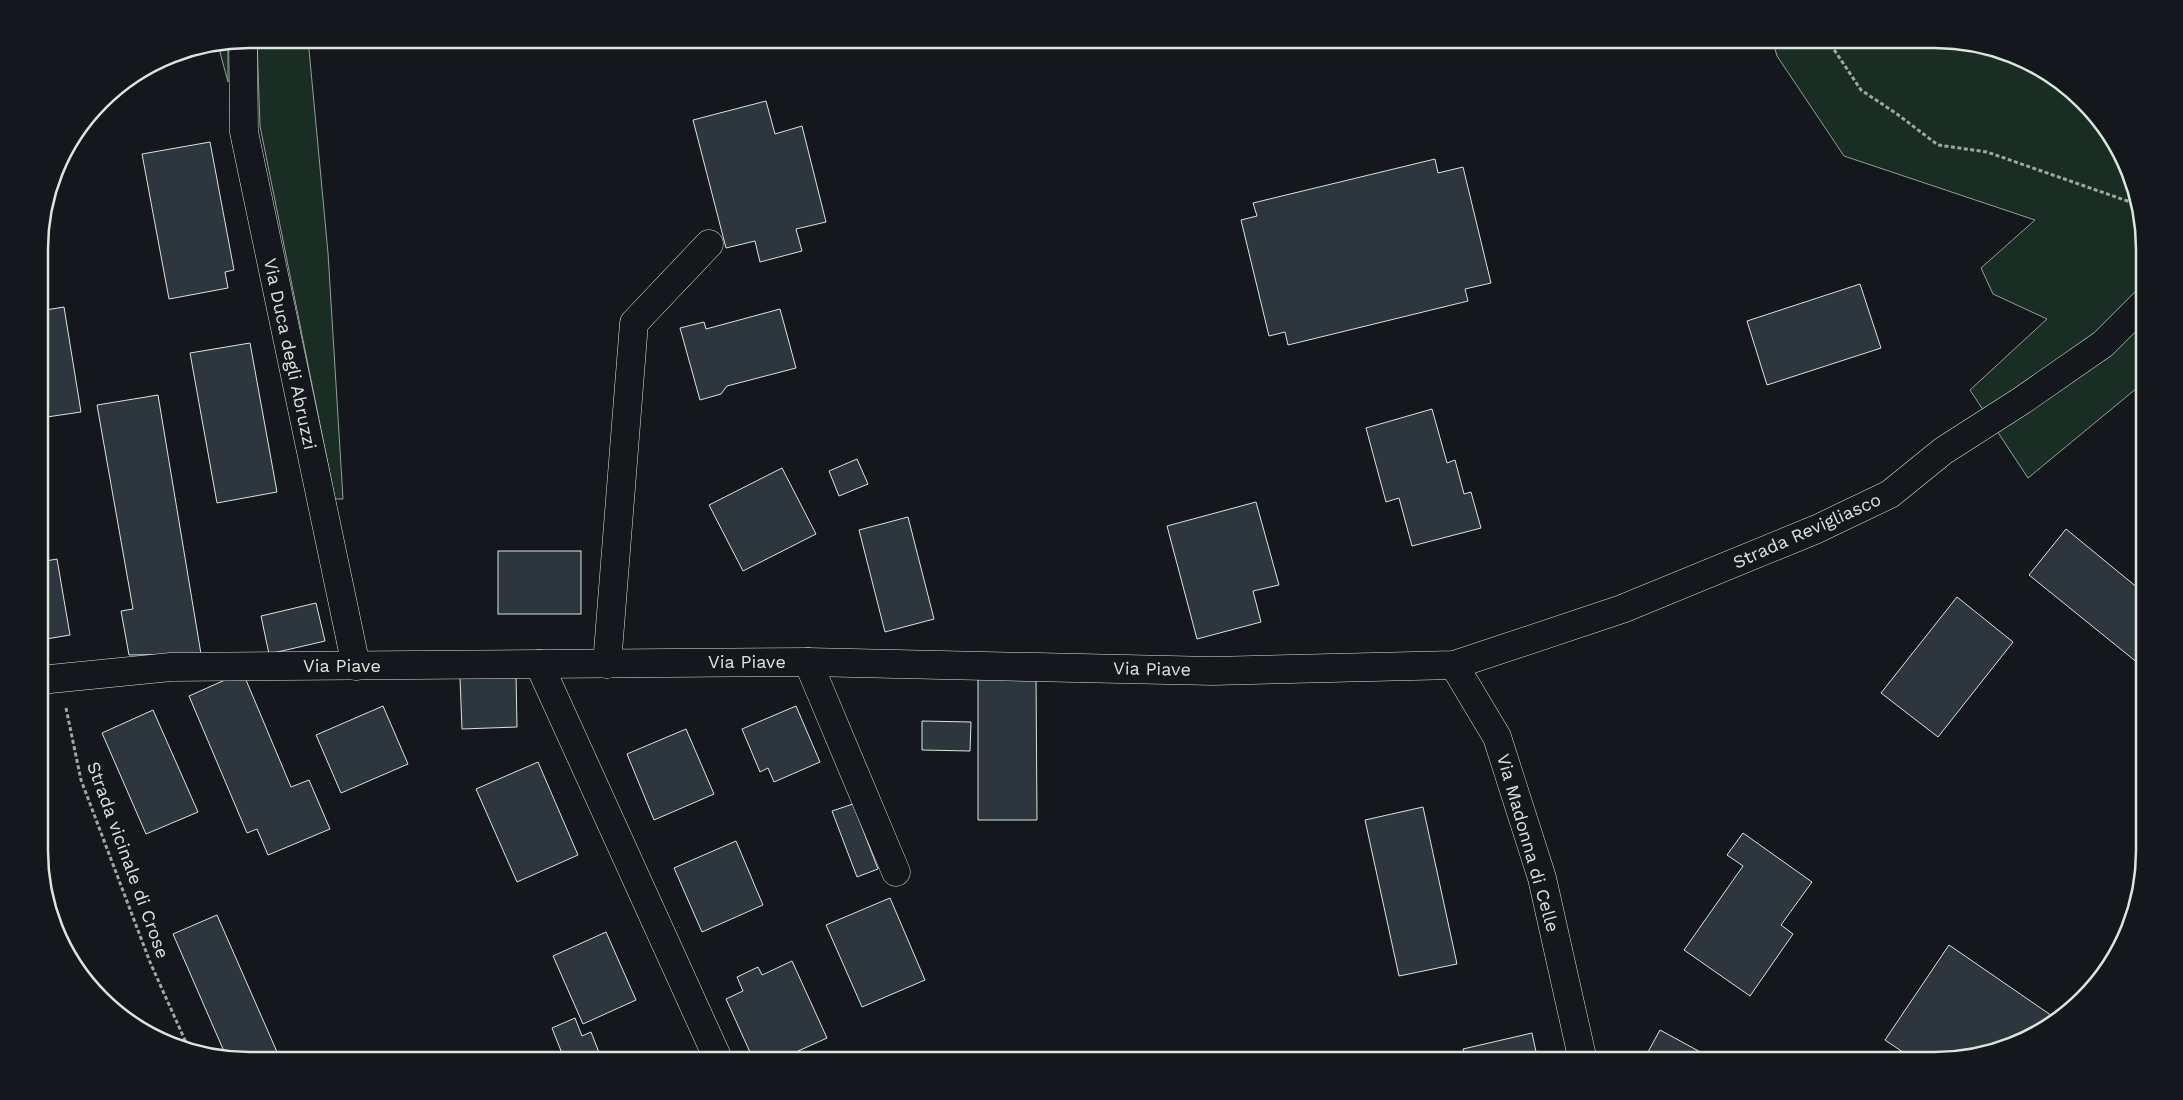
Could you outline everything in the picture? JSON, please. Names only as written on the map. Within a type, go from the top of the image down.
[{"type":"street","name":"Via Duca degli Abruzzi","points":[[243,48],[244,132],[356,666]]},
{"type":"street","points":[[607,664],[634,322],[709,244]]},
{"type":"street","name":"Strada Revigliasco","points":[[1454,665],[1622,609],[1817,529],[1890,494],[1943,451],[2021,401],[2103,344],[2136,311]]},
{"type":"street","name":"Via Piave","points":[[50,678],[171,667],[808,662],[1214,671],[1454,665]]},
{"type":"street","points":[[808,662],[896,872]]},
{"type":"street","points":[[539,664],[715,1052]]},
{"type":"street","name":"Via Madonna di Celle","points":[[1454,665],[1497,737],[1542,878],[1581,1052]]},
{"type":"path","points":[[1833,48],[1861,90],[1938,145],[1987,152],[2130,202]]},
{"type":"path","name":"Strada vicinale di Crose","points":[[50,678],[81,780],[150,962],[186,1043]]},
{"type":"green space","points":[[257,48],[309,48],[328,253],[343,499],[335,499],[260,126]]},
{"type":"green space","points":[[1775,48],[1948,48],[1987,54],[2035,74],[2057,89],[2086,116],[2109,148],[2125,184],[2134,222],[2136,248],[2136,389],[2028,478],[1970,390],[2047,319],[1993,294],[1981,268],[2035,220],[1844,156],[1777,56]]},
{"type":"green space","points":[[219,49],[228,49],[228,82]]},
{"type":"building","points":[[766,101],[775,134],[802,126],[826,222],[796,229],[802,251],[760,262],[755,241],[726,248],[693,120]]},
{"type":"building","points":[[210,142],[234,270],[225,272],[228,288],[169,299],[142,154]]},
{"type":"building","points":[[1435,159],[1438,173],[1463,167],[1491,283],[1465,289],[1468,301],[1288,345],[1285,332],[1269,336],[1241,220],[1257,216],[1253,203]]},
{"type":"building","points":[[1860,284],[1881,348],[1767,385],[1747,321]]},
{"type":"building","points":[[64,307],[81,412],[48,417],[48,310]]},
{"type":"building","points":[[780,309],[796,368],[727,386],[721,394],[700,400],[680,328],[704,322],[706,329]]},
{"type":"building","points":[[250,343],[277,492],[217,503],[190,353]]},
{"type":"building","points":[[158,395],[201,654],[129,655],[121,611],[133,609],[97,405]]},
{"type":"building","points":[[1432,409],[1447,463],[1455,460],[1464,494],[1471,492],[1481,528],[1412,546],[1399,498],[1386,502],[1366,428]]},
{"type":"building","points":[[857,459],[868,484],[839,496],[829,471]]},
{"type":"building","points":[[782,468],[816,534],[743,571],[709,505]]},
{"type":"building","points":[[1256,502],[1279,585],[1253,591],[1261,622],[1197,639],[1167,526]]},
{"type":"building","points":[[908,517],[934,619],[885,632],[859,530]]},
{"type":"building","points":[[2066,529],[2136,586],[2136,662],[2029,575]]},
{"type":"building","points":[[498,551],[581,551],[581,614],[498,614]]},
{"type":"building","points":[[57,559],[70,635],[48,639],[48,561]]},
{"type":"building","points":[[1957,597],[2013,642],[1938,737],[1881,693]]},
{"type":"building","points":[[316,603],[325,641],[269,654],[261,616]]},
{"type":"building","points":[[516,675],[517,727],[462,729],[460,678]]},
{"type":"building","points":[[234,676],[246,680],[291,787],[309,780],[330,829],[268,855],[257,829],[247,833],[189,696]]},
{"type":"building","points":[[978,676],[1036,676],[1037,820],[978,820]]},
{"type":"building","points":[[383,706],[408,764],[341,793],[316,735]]},
{"type":"building","points":[[796,706],[820,762],[774,782],[768,768],[760,772],[742,729]]},
{"type":"building","points":[[153,710],[198,812],[146,834],[102,733]]},
{"type":"building","points":[[922,721],[971,722],[970,751],[922,750]]},
{"type":"building","points":[[686,729],[714,794],[654,820],[627,754]]},
{"type":"building","points":[[538,762],[578,855],[517,882],[476,789]]},
{"type":"building","points":[[853,804],[878,869],[857,877],[832,811]]},
{"type":"building","points":[[1423,807],[1457,964],[1399,976],[1365,820]]},
{"type":"building","points":[[1743,833],[1812,882],[1781,925],[1793,934],[1750,996],[1684,950],[1743,866],[1727,855]]},
{"type":"building","points":[[736,841],[763,905],[702,932],[674,868]]},
{"type":"building","points":[[890,898],[925,980],[862,1007],[826,925]]},
{"type":"building","points":[[217,915],[277,1052],[224,1051],[173,934]]},
{"type":"building","points":[[606,932],[636,1000],[583,1024],[553,956]]},
{"type":"building","points":[[1949,945],[2051,1015],[2035,1026],[1999,1042],[1961,1051],[1903,1052],[1885,1040]]},
{"type":"building","points":[[792,961],[827,1038],[796,1052],[750,1052],[726,999],[743,991],[737,977],[758,967],[762,975]]},
{"type":"building","points":[[575,1018],[582,1036],[591,1032],[599,1052],[561,1052],[552,1028]]},
{"type":"building","points":[[1660,1030],[1700,1052],[1648,1052]]},
{"type":"building","points":[[1532,1033],[1536,1052],[1464,1052],[1463,1049]]}]
